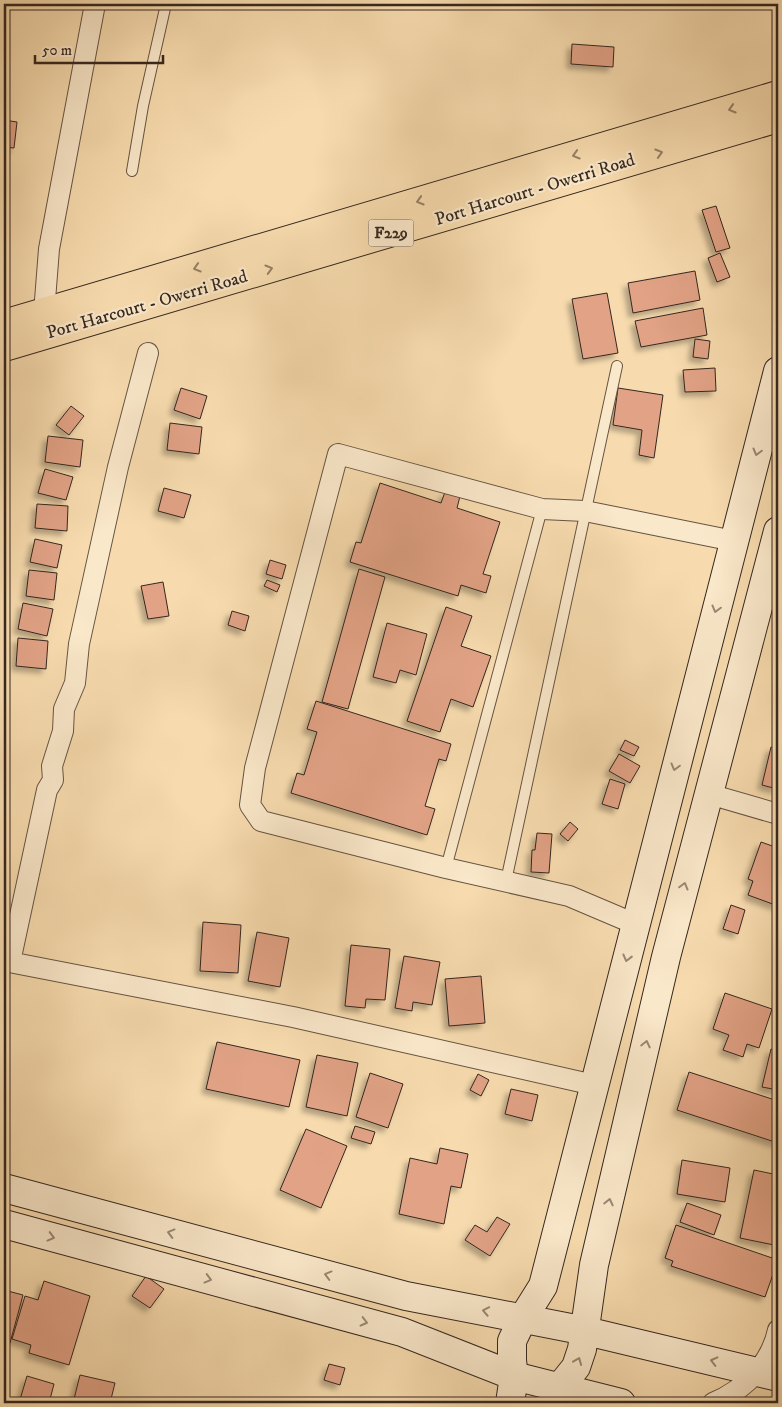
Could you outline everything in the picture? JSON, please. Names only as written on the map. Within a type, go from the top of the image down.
[{"type":"main road","name":"Port Harcourt - Owerri Road","points":[[4,324],[778,95]]},
{"type":"main road","name":"Port Harcourt - Owerri Road","points":[[4,347],[778,118]]},
{"type":"street","points":[[44,313],[49,248],[95,4]]},
{"type":"street","points":[[148,353],[118,467],[79,644],[74,683],[64,709],[63,731],[52,766],[53,780],[47,790],[7,962],[293,1017],[594,1085]]},
{"type":"street","points":[[510,1403],[514,1376],[512,1341],[523,1318],[543,1286],[778,371]]},
{"type":"street","points":[[635,924],[570,896],[446,868],[261,821],[250,805],[255,768],[338,454],[542,509],[585,512],[734,541]]},
{"type":"street","points":[[558,1395],[576,1366],[582,1349],[594,1265],[666,957],[778,531]]},
{"type":"street","points":[[709,794],[778,814]]},
{"type":"street","points":[[4,1188],[406,1296],[586,1330],[768,1375]]},
{"type":"street","points":[[4,1224],[402,1332],[558,1395],[621,1403]]},
{"type":"street","points":[[768,1375],[769,1357],[778,1330]]},
{"type":"street","points":[[713,1403],[768,1375]]},
{"type":"lane","points":[[132,171],[143,106],[166,4]]},
{"type":"lane","points":[[506,881],[617,366]]},
{"type":"lane","points":[[446,868],[542,509]]},
{"type":"building","points":[[572,44],[614,47],[613,67],[571,64]]},
{"type":"building","points":[[4,120],[17,122],[14,148],[4,147]]},
{"type":"building","points":[[716,206],[730,248],[716,252],[702,210]]},
{"type":"building","points":[[720,253],[730,277],[717,282],[708,258]]},
{"type":"building","points":[[695,271],[700,300],[633,313],[628,283]]},
{"type":"building","points":[[607,293],[618,353],[583,359],[572,299]]},
{"type":"building","points":[[703,308],[707,335],[641,347],[635,321]]},
{"type":"building","points":[[695,339],[710,341],[708,359],[693,357]]},
{"type":"building","points":[[715,368],[716,391],[685,392],[683,370]]},
{"type":"building","points":[[181,388],[207,396],[200,419],[174,410]]},
{"type":"building","points":[[618,388],[663,395],[654,458],[639,455],[642,430],[613,425]]},
{"type":"building","points":[[71,406],[84,416],[69,435],[56,425]]},
{"type":"building","points":[[170,423],[202,427],[199,454],[167,450]]},
{"type":"building","points":[[48,436],[83,440],[80,467],[45,462]]},
{"type":"building","points":[[45,469],[73,477],[66,500],[38,493]]},
{"type":"building","points":[[380,483],[441,503],[445,492],[460,496],[457,508],[500,522],[483,574],[491,576],[486,593],[461,585],[458,596],[350,562],[356,542],[361,543]]},
{"type":"building","points":[[164,488],[191,495],[184,518],[158,511]]},
{"type":"building","points":[[37,504],[68,506],[67,531],[35,528]]},
{"type":"building","points":[[35,539],[62,545],[57,568],[30,562]]},
{"type":"building","points":[[270,560],[286,565],[282,579],[266,574]]},
{"type":"building","points":[[359,569],[385,577],[348,709],[322,702]]},
{"type":"building","points":[[29,570],[57,573],[54,600],[26,596]]},
{"type":"building","points":[[267,580],[280,585],[277,592],[264,586]]},
{"type":"building","points":[[163,582],[169,616],[148,619],[141,586]]},
{"type":"building","points":[[23,603],[53,609],[47,636],[18,629]]},
{"type":"building","points":[[446,607],[472,616],[461,646],[491,656],[473,707],[451,699],[440,732],[407,721]]},
{"type":"building","points":[[232,611],[249,616],[245,631],[228,625]]},
{"type":"building","points":[[387,623],[427,634],[416,675],[400,670],[396,683],[373,677]]},
{"type":"building","points":[[18,638],[48,641],[46,669],[16,666]]},
{"type":"building","points":[[316,701],[451,744],[446,761],[439,759],[425,806],[435,809],[427,835],[291,793],[297,773],[304,775],[317,732],[307,729]]},
{"type":"building","points":[[625,740],[639,747],[634,756],[620,750]]},
{"type":"building","points":[[771,747],[778,749],[777,789],[762,785]]},
{"type":"building","points":[[619,754],[640,766],[630,783],[609,771]]},
{"type":"building","points":[[610,779],[625,784],[618,809],[602,804]]},
{"type":"building","points":[[570,822],[578,829],[568,841],[560,834]]},
{"type":"building","points":[[537,833],[552,834],[549,873],[531,872],[532,850],[535,850]]},
{"type":"building","points":[[761,842],[778,848],[778,906],[748,895],[753,881],[748,879]]},
{"type":"building","points":[[731,905],[745,910],[738,934],[723,929]]},
{"type":"building","points":[[203,922],[241,925],[238,973],[200,971]]},
{"type":"building","points":[[257,932],[289,938],[280,987],[248,981]]},
{"type":"building","points":[[351,945],[390,949],[385,1000],[366,999],[365,1008],[345,1006]]},
{"type":"building","points":[[404,956],[440,962],[432,1005],[413,1002],[412,1011],[395,1008]]},
{"type":"building","points":[[481,976],[485,1023],[449,1026],[445,979]]},
{"type":"building","points":[[725,993],[772,1009],[759,1048],[747,1044],[743,1057],[723,1050],[729,1035],[713,1029]]},
{"type":"building","points":[[217,1042],[300,1060],[289,1107],[206,1089]]},
{"type":"building","points":[[771,1049],[778,1051],[778,1090],[762,1087]]},
{"type":"building","points":[[317,1055],[358,1063],[347,1116],[306,1107]]},
{"type":"building","points":[[689,1072],[778,1101],[778,1143],[677,1110]]},
{"type":"building","points":[[370,1073],[403,1084],[388,1128],[356,1117]]},
{"type":"building","points":[[478,1074],[489,1080],[481,1096],[470,1090]]},
{"type":"building","points":[[511,1089],[538,1095],[532,1121],[505,1114]]},
{"type":"building","points":[[355,1126],[375,1132],[371,1144],[351,1138]]},
{"type":"building","points":[[306,1129],[347,1146],[321,1208],[280,1190]]},
{"type":"building","points":[[440,1148],[468,1154],[461,1188],[451,1186],[444,1224],[399,1214],[410,1158],[437,1164]]},
{"type":"building","points":[[682,1160],[730,1168],[725,1202],[677,1194]]},
{"type":"building","points":[[754,1170],[778,1175],[778,1224],[774,1245],[740,1238]]},
{"type":"building","points":[[687,1203],[721,1215],[714,1235],[680,1222]]},
{"type":"building","points":[[497,1217],[510,1224],[490,1256],[465,1240],[475,1225],[487,1232]]},
{"type":"building","points":[[676,1225],[778,1260],[765,1297],[671,1266],[673,1261],[665,1258]]},
{"type":"building","points":[[146,1276],[164,1289],[150,1308],[132,1296]]},
{"type":"building","points":[[44,1281],[90,1296],[69,1365],[29,1353],[31,1345],[12,1339],[25,1296],[38,1300]]},
{"type":"building","points":[[4,1290],[23,1295],[10,1343],[4,1341]]},
{"type":"building","points":[[329,1364],[345,1368],[340,1385],[324,1380]]},
{"type":"building","points":[[80,1375],[115,1383],[110,1403],[73,1403]]},
{"type":"building","points":[[27,1376],[54,1384],[49,1403],[19,1403]]}]
